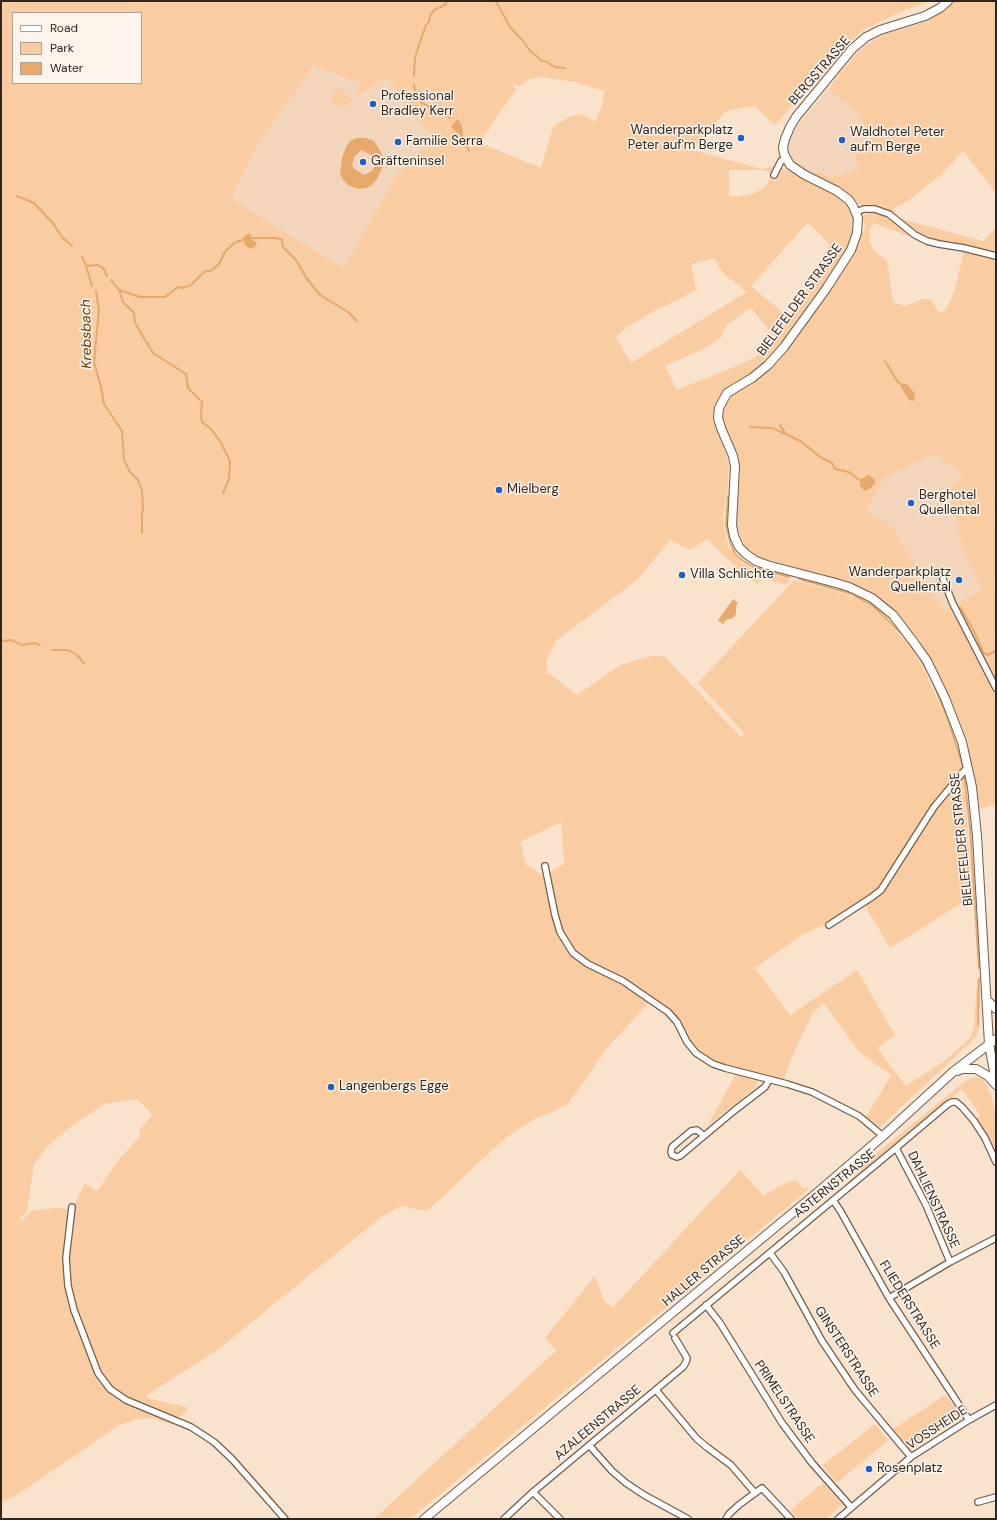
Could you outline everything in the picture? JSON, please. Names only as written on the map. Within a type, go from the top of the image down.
[{"type":"main road","name":"BERGSTRASSE","points":[[786,159],[784,147],[785,139],[790,127],[796,117],[852,49],[866,37],[880,30],[925,16],[940,8],[948,1]]},
{"type":"main road","points":[[786,159],[793,168],[805,176],[831,187],[845,196],[856,212]]},
{"type":"main road","name":"BIELEFELDER STRASSE","points":[[856,212],[858,226],[855,242],[826,289],[784,347],[768,365],[752,378],[727,393],[719,408],[718,418],[720,428],[733,456],[735,466],[732,525],[734,536],[739,547],[756,561],[849,587],[872,598],[892,615],[927,661],[937,679],[953,717],[972,787],[977,836],[989,1044],[996,1084]]},
{"type":"main road","points":[[987,1000],[996,1009]]},
{"type":"main road","name":"HALLER STRASSE","points":[[424,1519],[807,1201],[883,1136],[954,1072],[996,1038]]},
{"type":"main road","points":[[954,1072],[962,1069],[976,1069],[988,1076],[996,1084]]},
{"type":"street","points":[[774,175],[782,161],[786,159]]},
{"type":"street","points":[[856,212],[864,209],[884,212],[889,214],[915,235],[927,241],[996,256]]},
{"type":"street","points":[[943,579],[953,604],[996,688]]},
{"type":"street","points":[[829,924],[881,890],[934,806],[968,768]]},
{"type":"street","points":[[545,866],[559,926],[573,953],[588,964],[623,982],[668,1012],[677,1022],[691,1048],[704,1058],[724,1068],[800,1088],[859,1116],[883,1136]]},
{"type":"street","points":[[703,1135],[697,1130],[691,1131],[672,1147],[672,1155],[677,1157],[680,1156],[703,1135],[765,1087],[769,1080]]},
{"type":"street","name":"ASTERNSTRASSE","points":[[674,1336],[706,1304],[770,1253],[948,1104],[952,1102],[960,1104],[974,1121],[996,1162]]},
{"type":"street","name":"DAHLIENSTRASSE","points":[[896,1148],[926,1205],[950,1262]]},
{"type":"street","name":"FLIEDERSTRASSE","points":[[832,1200],[841,1212],[889,1298],[969,1420]]},
{"type":"street","points":[[72,1207],[66,1258],[67,1280],[74,1310],[98,1373],[110,1389],[126,1400],[191,1428],[214,1442],[232,1459],[285,1519]]},
{"type":"street","points":[[889,1298],[950,1262],[996,1238]]},
{"type":"street","name":"GINSTERSTRASSE","points":[[770,1253],[784,1272],[822,1341],[855,1390],[911,1457]]},
{"type":"street","name":"PRIMELSTRASSE","points":[[706,1304],[720,1323],[782,1423],[812,1463],[851,1507]]},
{"type":"street","name":"AZALEENSTRASSE","points":[[504,1519],[533,1492],[683,1367],[687,1358],[674,1336]]},
{"type":"street","points":[[656,1390],[698,1439],[731,1465],[755,1493]]},
{"type":"street","name":"VOSSHEIDE","points":[[838,1519],[911,1457],[996,1404]]},
{"type":"street","points":[[589,1445],[612,1471],[626,1483],[644,1495],[688,1519]]},
{"type":"street","points":[[726,1519],[729,1514],[740,1504],[762,1488],[791,1519]]},
{"type":"street","points":[[533,1492],[560,1519]]},
{"type":"street","points":[[978,1502],[996,1497]]},
{"type":"shaded area","points":[[312,65],[362,84],[356,90],[358,96],[386,77],[410,112],[433,136],[397,175],[343,268],[231,198],[257,145],[311,70]]},
{"type":"shaded area","points":[[828,89],[856,112],[872,141],[858,148],[858,170],[831,177],[819,172],[814,175],[801,168],[796,164],[789,153],[788,148],[794,130]]},
{"type":"shaded area","points":[[938,455],[962,475],[947,493],[957,523],[963,550],[983,590],[944,611],[890,524],[866,512],[884,478],[924,458]]},
{"type":"green space","points":[[1,1],[929,1],[896,14],[863,30],[843,49],[775,125],[754,106],[726,111],[692,150],[762,169],[773,167],[772,173],[762,170],[729,170],[729,197],[753,194],[766,186],[770,178],[775,181],[780,169],[782,168],[837,195],[844,201],[854,220],[854,232],[848,248],[781,345],[766,363],[727,390],[719,398],[714,412],[718,433],[729,463],[728,484],[723,516],[724,529],[729,548],[742,563],[752,569],[791,579],[786,585],[764,578],[757,584],[737,568],[707,539],[690,550],[670,540],[637,580],[556,641],[546,661],[547,672],[577,695],[620,665],[652,656],[664,656],[740,736],[743,736],[743,732],[698,683],[794,580],[855,597],[873,607],[911,647],[923,667],[946,719],[962,768],[973,896],[890,948],[864,904],[799,937],[755,968],[790,1015],[857,970],[895,1035],[877,1048],[906,1086],[943,1062],[971,1036],[974,1026],[977,979],[979,978],[979,1026],[977,1036],[880,1127],[866,1117],[891,1075],[859,1052],[824,1003],[813,1012],[783,1080],[761,1073],[756,1087],[707,1126],[739,1069],[725,1066],[703,1054],[690,1041],[675,1015],[653,998],[607,1048],[567,1104],[554,1112],[534,1119],[506,1138],[426,1211],[401,1206],[381,1217],[220,1348],[147,1395],[147,1398],[187,1407],[187,1410],[172,1424],[150,1418],[134,1420],[119,1425],[20,1493],[1,1503]],"holes":[[[312,65],[360,83],[361,84],[355,92],[358,96],[386,77],[410,112],[433,136],[397,175],[343,268],[231,198],[257,145],[311,70]],[[541,77],[575,82],[604,91],[603,103],[595,122],[582,114],[569,117],[553,127],[541,168],[480,143],[494,120],[517,89],[513,87],[514,84],[519,86],[530,79]],[[808,222],[830,245],[822,258],[803,298],[788,317],[751,286]],[[714,258],[723,273],[747,292],[631,363],[616,337],[626,328],[654,311],[680,299],[696,289],[691,264]],[[751,308],[777,340],[755,357],[677,390],[665,366],[707,347],[721,338],[726,325]],[[561,822],[564,864],[544,876],[526,865],[520,842]],[[137,1099],[153,1115],[139,1130],[140,1136],[120,1158],[97,1191],[85,1183],[74,1206],[67,1259],[69,1286],[87,1340],[99,1371],[109,1391],[96,1374],[89,1359],[65,1287],[63,1257],[69,1209],[57,1208],[36,1210],[30,1212],[21,1222],[20,1219],[27,1211],[34,1164],[48,1146],[69,1128],[104,1104]]]},
{"type":"green space","points":[[953,1],[996,1],[996,193],[963,151],[942,174],[908,201],[894,208],[895,213],[861,205],[841,188],[814,175],[819,172],[831,177],[858,170],[854,152],[872,141],[856,112],[828,89],[857,53],[867,44],[887,33],[925,22],[938,15]]},
{"type":"green space","points":[[338,87],[352,99],[346,107],[337,107],[330,99]]},
{"type":"green space","points":[[875,212],[984,241],[996,228],[996,807],[994,805],[979,809],[976,786],[970,760],[941,678],[920,641],[895,612],[881,599],[851,583],[756,556],[746,547],[737,527],[739,464],[736,450],[723,423],[722,417],[724,407],[729,397],[765,373],[788,348],[830,291],[855,252],[864,231],[864,215]],"holes":[[[873,223],[924,242],[964,250],[956,286],[949,304],[944,311],[939,312],[930,299],[922,299],[905,306],[893,302],[887,261],[874,251],[870,243],[869,232]],[[938,455],[962,475],[947,493],[957,523],[963,550],[982,590],[944,611],[890,524],[866,512],[884,478],[924,458]]]},
{"type":"green space","points":[[975,1077],[981,1078],[986,1084],[992,1097],[996,1115],[996,1153],[977,1119],[980,1115],[962,1089],[841,1190],[877,1153],[964,1082]]},
{"type":"green space","points":[[740,1170],[764,1196],[781,1185],[795,1180],[804,1189],[807,1187],[809,1189],[410,1519],[374,1519],[556,1351],[545,1338],[595,1276],[604,1301],[613,1307]]},
{"type":"green space","points":[[945,1395],[961,1416],[911,1450],[893,1429]]},
{"type":"green space","points":[[875,1424],[888,1440],[837,1483],[823,1465]]},
{"type":"green space","points":[[823,1483],[842,1504],[826,1519],[799,1519],[790,1510]]},
{"type":"water","points":[[457,119],[461,124],[463,132],[462,135],[457,133],[451,127]]},
{"type":"water","points":[[357,138],[366,138],[374,141],[381,152],[384,164],[377,179],[367,188],[358,189],[348,185],[340,174],[342,158],[350,141]],"holes":[[[361,150],[370,154],[375,160],[375,165],[372,171],[364,175],[352,166],[354,157]]]},
{"type":"water","points":[[248,233],[251,235],[252,240],[257,243],[254,248],[248,248],[244,243],[243,238]]},
{"type":"water","points":[[904,383],[908,385],[915,394],[914,401],[909,400],[902,389],[901,387]]},
{"type":"water","points":[[869,475],[874,479],[875,483],[871,488],[865,491],[860,486],[860,480]]},
{"type":"water","points":[[733,599],[738,603],[736,606],[736,614],[733,618],[726,620],[723,624],[718,620]]},
{"type":"waterway","points":[[414,76],[415,57],[426,25],[429,22],[430,16],[434,10],[445,5],[447,1]]},
{"type":"waterway","points":[[496,1],[510,27],[531,52],[540,60],[555,67],[565,68]]},
{"type":"waterway","points":[[414,85],[416,95],[422,103],[450,118]]},
{"type":"waterway","points":[[461,134],[469,151]]},
{"type":"waterway","name":"Krebsbach","points":[[17,196],[34,203],[52,222],[62,237],[72,246]]},
{"type":"waterway","name":"Krebsbach","points":[[249,238],[276,238],[282,240],[283,247],[296,260],[307,279],[320,295],[348,312],[357,321]]},
{"type":"waterway","name":"Krebsbach","points":[[111,280],[119,290],[140,297],[165,297],[178,287],[183,288],[191,285],[204,272],[212,270],[219,264],[225,252],[234,243],[245,239]]},
{"type":"waterway","name":"Krebsbach","points":[[82,257],[92,286]]},
{"type":"waterway","name":"Krebsbach","points":[[86,266],[97,265],[103,268],[107,276]]},
{"type":"waterway","name":"Krebsbach","points":[[119,290],[123,302],[134,313],[135,323],[153,353],[186,374],[188,388],[202,402],[202,422],[210,428],[220,441],[230,461],[229,479],[223,493]]},
{"type":"waterway","name":"Krebsbach","points":[[96,291],[99,310],[94,362],[104,404],[122,431],[124,460],[130,472],[138,480],[142,491],[142,533]]},
{"type":"waterway","points":[[885,361],[897,381],[902,385]]},
{"type":"waterway","points":[[780,425],[785,433]]},
{"type":"waterway","points":[[750,427],[772,428],[786,434],[802,442],[820,457],[832,463],[835,469],[849,472],[862,482]]},
{"type":"waterway","points":[[728,496],[726,525],[735,554],[753,567],[789,577]]},
{"type":"waterway","points":[[799,579],[852,594],[873,606],[902,634],[918,655],[929,674]]},
{"type":"waterway","points":[[960,607],[975,633],[983,652],[987,655],[996,651]]},
{"type":"waterway","name":"Krebsbach","points":[[1,641],[12,640],[21,645],[35,643],[40,645]]},
{"type":"waterway","name":"Krebsbach","points":[[52,650],[68,650],[77,655],[84,663]]},
{"type":"waterway","points":[[932,680],[947,717],[963,767]]},
{"type":"waterway","points":[[964,776],[970,828],[979,968]]},
{"type":"waterway","points":[[978,1025],[979,979]]},
{"type":"place","name":"Professional Bradley Kerr","points":[[373,104]]},
{"type":"place","name":"Wanderparkplatz Peter auf'm Berge","points":[[741,138]]},
{"type":"place","name":"Waldhotel Peter auf'm Berge","points":[[842,140]]},
{"type":"place","name":"Familie Serra","points":[[398,142]]},
{"type":"place","name":"Gräfteninsel","points":[[363,162]]},
{"type":"place","name":"Mielberg","points":[[499,490]]},
{"type":"place","name":"Berghotel Quellental","points":[[911,503]]},
{"type":"place","name":"Villa Schlichte","points":[[682,575]]},
{"type":"place","name":"Wanderparkplatz Quellental","points":[[959,580]]},
{"type":"place","name":"Langenbergs Egge","points":[[331,1087]]},
{"type":"place","name":"Rosenplatz","points":[[869,1469]]}]
